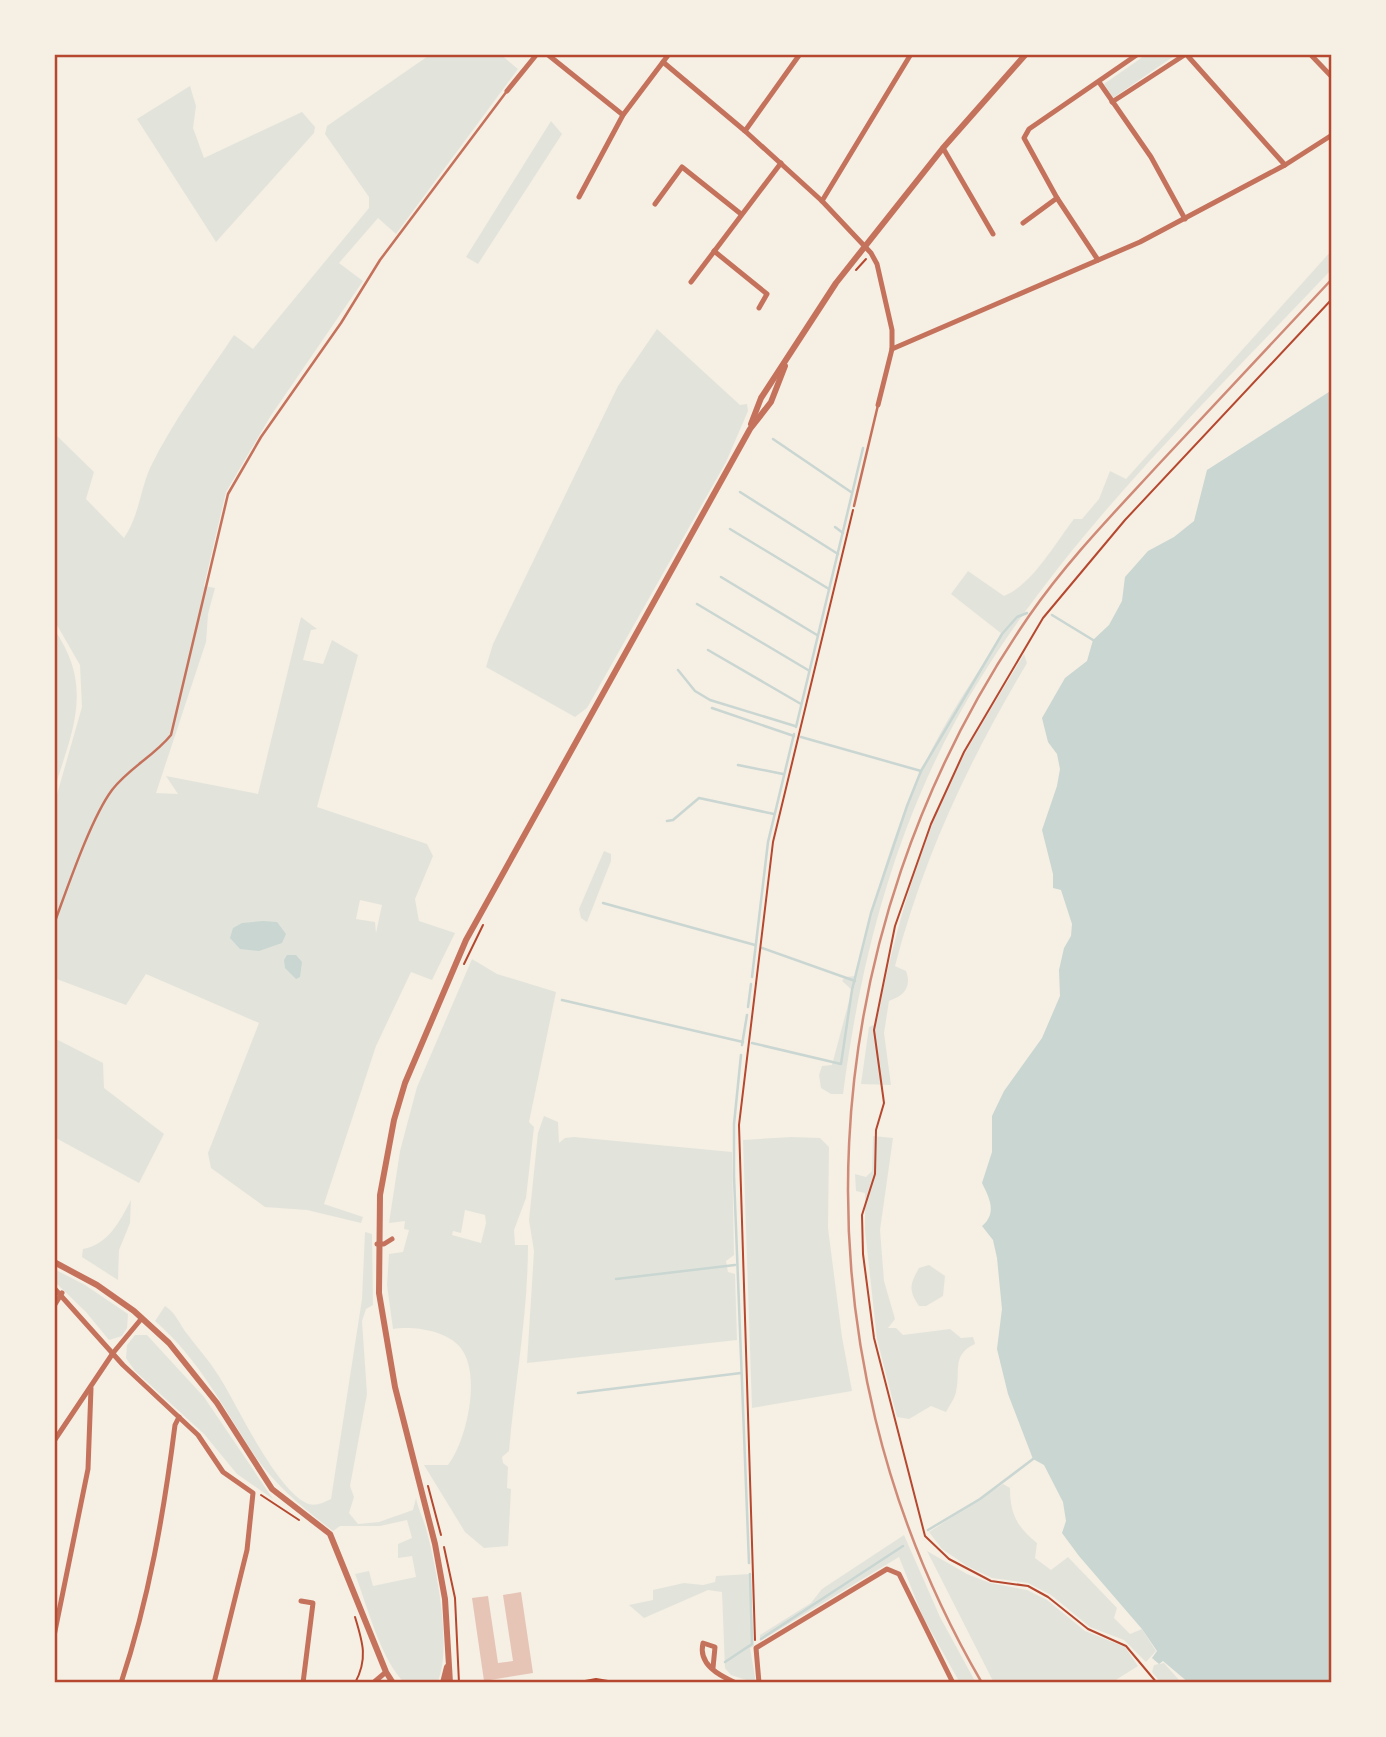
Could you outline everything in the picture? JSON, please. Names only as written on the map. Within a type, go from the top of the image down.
[{"type":"street","points":[[507,91],[537,54]]},
{"type":"street","points":[[547,54],[624,115]]},
{"type":"street","points":[[579,197],[624,115],[668,54]]},
{"type":"street","points":[[746,131],[800,54]]},
{"type":"street","points":[[822,201],[911,54]]},
{"type":"street","points":[[750,429],[761,398],[785,366],[825,300],[943,148],[1026,54]]},
{"type":"street","points":[[1098,260],[1057,198],[1024,138],[1030,129],[1138,54]]},
{"type":"street","points":[[1112,102],[1186,54],[1285,164]]},
{"type":"street","points":[[1310,54],[1332,77]]},
{"type":"street","points":[[663,62],[781,163],[822,201],[871,253],[883,289],[892,330],[892,349],[878,405]]},
{"type":"street","points":[[1099,82],[1151,157],[1185,219]]},
{"type":"street","points":[[892,349],[1098,260],[1185,219],[1332,135]]},
{"type":"street","points":[[943,148],[993,234]]},
{"type":"street","points":[[691,282],[781,163]]},
{"type":"street","points":[[655,204],[682,167],[741,214]]},
{"type":"street","points":[[1023,223],[1057,198]]},
{"type":"street","points":[[714,251],[766,294],[759,308]]},
{"type":"street","points":[[450,1683],[445,1599],[435,1544],[386,1348],[379,1293],[377,1244],[383,1168],[394,1120],[405,1083],[447,979],[508,860],[750,429],[771,402],[785,366]]},
{"type":"street","points":[[377,1244],[384,1244],[392,1239]]},
{"type":"street","points":[[54,1262],[97,1285],[142,1318],[202,1382],[272,1489],[330,1534],[386,1672],[394,1683]]},
{"type":"street","points":[[54,1288],[62,1293],[113,1353],[198,1435],[223,1472],[253,1493],[247,1550],[214,1683]]},
{"type":"street","points":[[54,1306],[62,1293]]},
{"type":"street","points":[[54,1441],[113,1353],[142,1318]]},
{"type":"street","points":[[54,1636],[88,1469],[91,1388]]},
{"type":"street","points":[[121,1683],[147,1586],[165,1501],[175,1425],[179,1417]]},
{"type":"street","points":[[759,1683],[756,1648],[878,1573],[892,1570],[899,1574],[953,1683]]},
{"type":"street","points":[[301,1601],[313,1603],[303,1683]]},
{"type":"street","points":[[443,1683],[447,1665]]},
{"type":"street","points":[[713,1668],[736,1683]]},
{"type":"street","points":[[373,1683],[386,1672]]},
{"type":"lane","points":[[54,924],[111,791],[134,768],[160,749],[171,735],[228,494],[261,437],[341,323],[380,260],[507,91]]},
{"type":"lane","points":[[854,506],[878,405]]},
{"type":"path","points":[[849,278],[871,253]]},
{"type":"path","points":[[1157,1683],[1126,1646],[1088,1629],[1048,1597],[1028,1586],[990,1581],[949,1559],[925,1536],[869,1310],[862,1215],[876,1168],[876,1130],[884,1103],[874,1030],[895,926],[930,824],[964,752],[1021,650],[1067,587],[1125,520],[1332,299]]},
{"type":"path","points":[[756,1648],[740,1223],[740,1112],[773,842],[854,506]]},
{"type":"path","points":[[460,972],[488,915]]},
{"type":"path","points":[[427,1480],[455,1598],[459,1683]]},
{"type":"path","points":[[253,1493],[270,1499],[287,1515],[307,1523]]},
{"type":"path","points":[[354,1613],[365,1650],[364,1664],[355,1683]]},
{"type":"path","points":[[573,1683],[596,1679],[620,1683]]},
{"type":"shaded area","points":[[431,54],[500,54],[518,69],[396,234],[378,218],[339,263],[363,281],[270,417],[226,492],[204,586],[215,588],[208,614],[206,642],[156,793],[178,794],[166,776],[258,794],[301,617],[317,629],[311,630],[303,660],[323,664],[332,640],[358,655],[317,807],[427,844],[433,856],[415,899],[419,921],[455,933],[432,980],[411,972],[376,1046],[324,1204],[363,1217],[361,1223],[307,1210],[265,1207],[211,1168],[208,1153],[259,1023],[146,974],[126,1005],[54,978],[54,805],[82,707],[80,665],[54,620],[54,433],[94,472],[86,499],[124,538],[159,451],[234,335],[253,349],[369,208],[369,197],[325,134],[327,126]],"holes":[[[360,900],[382,905],[376,933],[375,922],[356,919]]]},
{"type":"shaded area","points":[[1147,54],[1177,54],[1113,98],[1104,84]]},
{"type":"shaded area","points":[[190,86],[196,106],[193,128],[204,158],[302,112],[315,127],[314,133],[216,242],[137,119]]},
{"type":"shaded area","points":[[551,121],[562,134],[478,264],[466,257]]},
{"type":"shaded area","points":[[1332,250],[1332,269],[1192,415],[1101,516],[1017,623],[980,679],[928,776],[889,879],[861,985],[843,1094],[831,1094],[821,1088],[819,1075],[822,1066],[832,1065],[852,990],[842,981],[845,977],[856,976],[883,873],[900,822],[929,754],[1002,634],[951,594],[968,571],[1004,596],[1024,583],[1074,519],[1082,519],[1099,499],[1110,471],[1126,479]]},
{"type":"shaded area","points":[[657,329],[740,405],[747,404],[748,411],[726,462],[587,708],[575,717],[486,667],[493,644],[618,386]]},
{"type":"shaded area","points":[[1332,390],[1332,1683],[1189,1683],[1163,1661],[1159,1664],[1152,1658],[1157,1651],[1142,1629],[1062,1533],[1066,1521],[1063,1502],[1044,1465],[1033,1459],[1008,1394],[997,1349],[1002,1309],[993,1240],[982,1226],[987,1221],[991,1206],[982,1183],[992,1152],[992,1116],[1004,1091],[1042,1038],[1060,996],[1059,970],[1064,948],[1071,936],[1072,924],[1061,890],[1053,888],[1053,874],[1042,830],[1060,769],[1057,754],[1048,742],[1042,718],[1065,678],[1087,661],[1093,640],[1109,625],[1122,601],[1125,577],[1148,551],[1174,537],[1194,521],[1207,470]]},
{"type":"shaded area","points":[[54,629],[74,670],[77,689],[73,728],[54,790]]},
{"type":"shaded area","points":[[1024,654],[1027,663],[986,736],[950,810],[907,925],[895,966],[906,971],[908,982],[903,994],[889,1001],[884,1033],[891,1085],[861,1084],[869,1027],[876,1024],[901,917],[924,846],[952,778]]},
{"type":"shaded area","points":[[604,851],[611,854],[611,861],[587,922],[581,918],[579,909]]},
{"type":"shaded area","points":[[277,922],[286,934],[282,943],[259,951],[240,949],[230,938],[233,928],[242,923]]},
{"type":"shaded area","points":[[287,955],[296,955],[302,962],[300,977],[296,979],[285,968],[284,960]]},
{"type":"shaded area","points":[[472,959],[497,974],[556,992],[529,1122],[534,1127],[526,1198],[514,1230],[515,1245],[528,1245],[524,1322],[509,1451],[502,1457],[503,1463],[508,1467],[507,1488],[511,1489],[508,1546],[484,1548],[465,1532],[424,1465],[448,1465],[461,1440],[471,1389],[467,1359],[454,1341],[437,1333],[410,1328],[393,1329],[387,1285],[389,1254],[403,1252],[409,1230],[404,1229],[405,1221],[389,1223],[400,1151],[417,1087]],"holes":[[[465,1210],[485,1215],[486,1223],[481,1243],[452,1235],[453,1231],[461,1233]]]},
{"type":"shaded area","points":[[54,1038],[103,1063],[104,1088],[164,1134],[139,1183],[54,1137]]},
{"type":"shaded area","points":[[544,1116],[558,1122],[559,1143],[565,1138],[574,1137],[732,1152],[734,1255],[726,1261],[728,1272],[735,1274],[737,1340],[527,1363],[534,1251],[529,1220],[538,1133]]},
{"type":"shaded area","points":[[873,1136],[893,1138],[880,1230],[884,1281],[895,1319],[888,1328],[896,1328],[903,1335],[950,1329],[961,1338],[973,1337],[975,1344],[967,1348],[960,1358],[955,1394],[946,1412],[931,1406],[909,1419],[897,1417],[877,1339],[865,1230],[865,1193],[856,1191],[855,1174],[866,1177],[872,1171]]},
{"type":"shaded area","points":[[820,1138],[829,1147],[828,1228],[852,1391],[752,1408],[743,1140]]},
{"type":"shaded area","points":[[131,1200],[130,1223],[119,1250],[118,1280],[82,1257],[83,1249],[100,1243],[106,1237],[118,1224]]},
{"type":"shaded area","points":[[365,1232],[372,1234],[373,1305],[366,1309],[362,1321],[367,1394],[350,1486],[354,1497],[349,1513],[358,1524],[379,1522],[413,1510],[416,1498],[431,1547],[441,1608],[443,1650],[442,1668],[437,1683],[405,1683],[396,1673],[382,1647],[355,1574],[369,1571],[373,1586],[416,1577],[412,1556],[398,1558],[398,1544],[412,1538],[407,1520],[380,1526],[340,1526],[333,1531],[322,1523],[291,1497],[263,1467],[198,1368],[155,1321],[165,1306],[172,1312],[219,1376],[282,1481],[306,1503],[315,1505],[325,1502],[331,1499],[362,1299]]},
{"type":"shaded area","points":[[929,1265],[945,1276],[943,1296],[926,1306],[919,1306],[913,1296],[912,1283],[919,1268]]},
{"type":"shaded area","points":[[54,1269],[85,1285],[128,1314],[127,1328],[122,1336],[109,1340],[86,1312],[54,1281]]},
{"type":"shaded area","points":[[135,1335],[147,1335],[204,1397],[273,1499],[237,1474],[204,1434],[135,1371],[126,1358],[127,1345]]},
{"type":"shaded area","points":[[1003,1484],[1010,1488],[1011,1505],[1016,1519],[1037,1543],[1035,1558],[1051,1570],[1068,1557],[1117,1608],[1114,1618],[1130,1634],[1142,1629],[1156,1651],[1146,1662],[1124,1640],[1090,1627],[1051,1595],[1028,1583],[992,1578],[967,1566],[942,1549],[929,1532]]},
{"type":"shaded area","points":[[904,1535],[940,1617],[976,1683],[960,1683],[923,1617],[899,1557],[760,1641],[760,1635],[811,1603],[822,1589]]},
{"type":"shaded area","points":[[927,1551],[967,1574],[990,1583],[1027,1590],[1047,1600],[1085,1631],[1125,1647],[1138,1666],[1111,1683],[994,1683]]},
{"type":"shaded area","points":[[750,1574],[754,1646],[750,1648],[756,1683],[731,1675],[725,1668],[722,1592],[708,1590],[644,1618],[629,1605],[653,1600],[653,1590],[684,1583],[703,1585],[715,1582],[716,1576]]},
{"type":"shaded area","points":[[1164,1663],[1181,1683],[1161,1683],[1152,1672],[1154,1665]]},
{"type":"building","points":[[521,1592],[533,1673],[484,1681],[472,1598],[488,1596],[498,1663],[513,1661],[503,1595]]},
{"type":"waterway","points":[[773,439],[851,492]]},
{"type":"waterway","points":[[796,727],[863,448]]},
{"type":"waterway","points":[[740,492],[838,554]]},
{"type":"waterway","points":[[835,527],[843,533]]},
{"type":"waterway","points":[[730,529],[829,589]]},
{"type":"waterway","points":[[721,577],[817,635]]},
{"type":"waterway","points":[[697,604],[808,670]]},
{"type":"waterway","points":[[752,1043],[841,1064],[852,990],[871,913],[921,771],[1002,634],[1017,617],[1027,613]]},
{"type":"waterway","points":[[1052,615],[1093,640]]},
{"type":"waterway","points":[[708,650],[801,704]]},
{"type":"waterway","points":[[678,670],[695,691],[710,700],[795,726]]},
{"type":"waterway","points":[[712,708],[794,736]]},
{"type":"waterway","points":[[752,977],[768,842],[794,734]]},
{"type":"waterway","points":[[801,737],[921,771]]},
{"type":"waterway","points":[[738,765],[783,774]]},
{"type":"waterway","points":[[667,821],[673,820],[699,798],[774,814]]},
{"type":"waterway","points":[[603,903],[755,945]]},
{"type":"waterway","points":[[762,948],[855,981]]},
{"type":"waterway","points":[[748,1007],[751,984]]},
{"type":"waterway","points":[[562,1000],[743,1042]]},
{"type":"waterway","points":[[742,1045],[747,1015]]},
{"type":"waterway","points":[[741,1055],[734,1124],[734,1176],[749,1563]]},
{"type":"waterway","points":[[616,1279],[735,1265]]},
{"type":"waterway","points":[[578,1393],[741,1373]]},
{"type":"waterway","points":[[928,1530],[980,1499],[1033,1459]]},
{"type":"waterway","points":[[761,1639],[903,1546]]},
{"type":"waterway","points":[[725,1662],[752,1644],[750,1574]]},
{"type":"railway","points":[[982,1683],[918,1553],[875,1419],[852,1281],[849,1143],[866,1005],[901,870],[956,740],[1029,616],[1107,520],[1332,279]]}]
